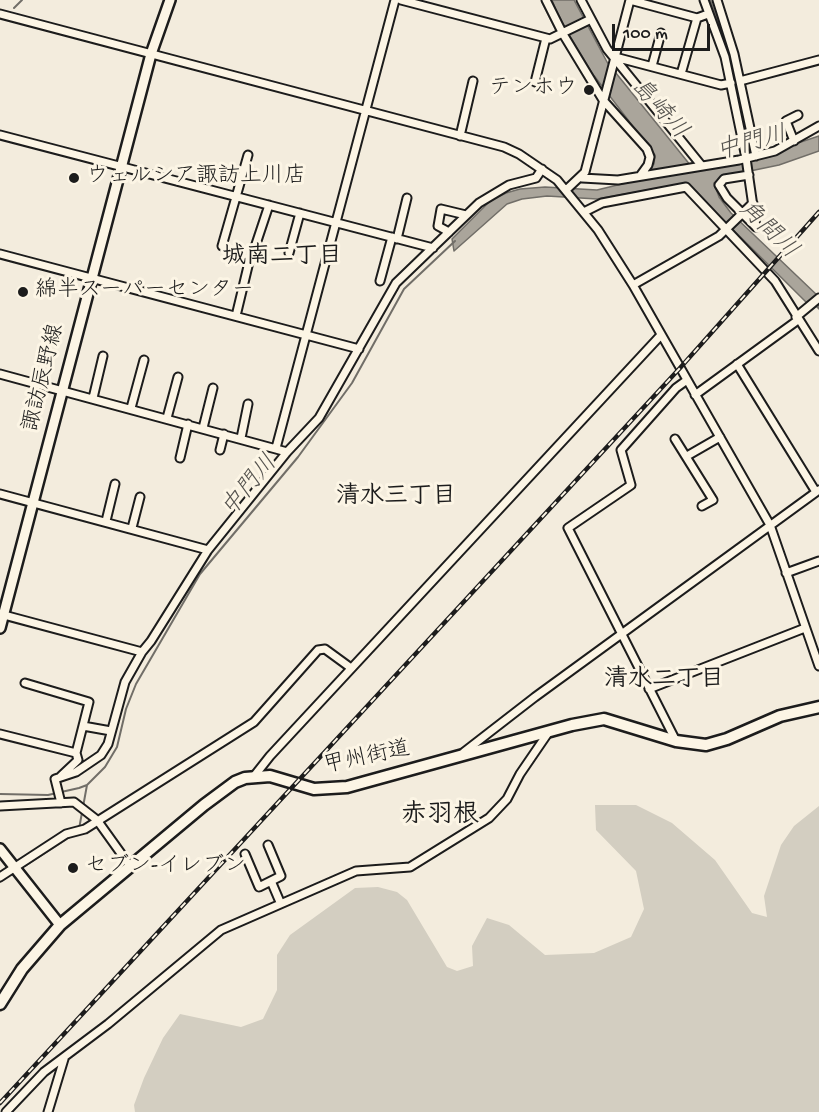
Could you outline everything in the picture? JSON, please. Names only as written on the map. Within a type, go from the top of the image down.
[{"type":"highway","name":"甲州街道","points":[[255,775],[270,776],[314,789],[330,789],[604,719],[696,746],[720,742],[780,716],[819,706]]},
{"type":"highway","points":[[0,1004],[22,969],[60,925],[235,782],[255,775]]},
{"type":"main road","name":"諏訪辰野線","points":[[0,627],[91,278],[152,54],[170,0]]},
{"type":"main road","points":[[0,849],[13,869],[60,925]]},
{"type":"street","points":[[276,448],[394,0]]},
{"type":"street","points":[[401,0],[546,38],[564,34],[589,20]]},
{"type":"street","points":[[546,0],[564,34],[604,98],[647,149],[650,158],[643,176]]},
{"type":"street","points":[[581,0],[589,20],[614,60],[699,165]]},
{"type":"street","points":[[566,190],[582,178],[630,0],[697,18],[708,14]]},
{"type":"street","points":[[704,0],[721,44],[731,84],[746,160],[756,227],[741,214],[721,191],[719,185],[724,179],[748,174]]},
{"type":"street","points":[[717,0],[735,54],[756,156]]},
{"type":"street","points":[[0,14],[504,147],[542,169],[566,190],[584,212],[633,285],[770,525],[819,666]]},
{"type":"street","points":[[681,74],[697,18]]},
{"type":"street","points":[[652,66],[661,33]]},
{"type":"street","points":[[535,82],[546,38]]},
{"type":"street","points":[[614,60],[652,66],[721,85],[731,84]]},
{"type":"street","points":[[740,81],[819,60]]},
{"type":"street","points":[[460,136],[473,81]]},
{"type":"street","points":[[794,141],[786,121],[798,115]]},
{"type":"street","points":[[582,178],[611,181],[699,165],[746,160],[775,151],[819,126]]},
{"type":"street","points":[[0,135],[433,248]]},
{"type":"street","points":[[222,246],[248,155]]},
{"type":"street","points":[[58,780],[76,772],[101,755],[108,744],[125,682],[142,652],[208,550],[287,452],[319,418],[392,288],[479,203],[509,185],[536,178],[542,169]]},
{"type":"street","points":[[584,212],[602,203],[683,186],[775,281],[819,351]]},
{"type":"street","points":[[380,281],[407,198]]},
{"type":"street","points":[[633,285],[693,253],[725,230],[753,203]]},
{"type":"street","points":[[255,247],[269,205]]},
{"type":"street","points":[[449,232],[438,226],[441,209],[466,215]]},
{"type":"street","points":[[289,253],[300,213]]},
{"type":"street","points":[[0,254],[359,349]]},
{"type":"street","points":[[236,316],[249,262]]},
{"type":"street","points":[[695,395],[816,301]]},
{"type":"street","points":[[255,775],[351,668],[661,335]]},
{"type":"street","points":[[93,398],[104,356]]},
{"type":"street","points":[[131,408],[144,360]]},
{"type":"street","points":[[460,756],[621,634],[817,491],[737,364]]},
{"type":"street","points":[[0,374],[287,452]]},
{"type":"street","points":[[167,418],[178,377]]},
{"type":"street","points":[[676,741],[568,528],[631,485],[621,450],[676,388],[687,380]]},
{"type":"street","points":[[203,428],[213,388]]},
{"type":"street","points":[[241,438],[248,404]]},
{"type":"street","points":[[180,458],[188,424]]},
{"type":"street","points":[[220,450],[224,434]]},
{"type":"street","points":[[687,456],[720,437]]},
{"type":"street","points":[[675,439],[713,500],[702,506]]},
{"type":"street","points":[[106,521],[115,484]]},
{"type":"street","points":[[0,494],[208,550]]},
{"type":"street","points":[[132,528],[140,497]]},
{"type":"street","points":[[786,573],[819,561]]},
{"type":"street","points":[[2,615],[142,652]]},
{"type":"street","points":[[649,689],[805,628]]},
{"type":"street","points":[[0,877],[71,833],[97,820],[254,722],[277,693],[318,650],[325,649],[351,668]]},
{"type":"street","points":[[26,683],[89,702],[76,753],[78,760],[58,780]]},
{"type":"street","points":[[83,726],[111,731]]},
{"type":"street","points":[[6,1112],[44,1072],[64,1059],[221,930],[280,902],[356,871],[401,868],[424,859],[499,809],[549,732]]},
{"type":"street","points":[[0,734],[76,753]]},
{"type":"street","points":[[58,780],[61,801]]},
{"type":"street","points":[[0,806],[74,802],[97,820],[130,866]]},
{"type":"street","points":[[245,854],[259,887],[281,876],[268,845]]},
{"type":"street","points":[[271,881],[280,902]]},
{"type":"street","points":[[48,1112],[64,1059]]},
{"type":"shaded area","points":[[552,0],[574,0],[607,62],[695,171],[769,157],[789,146],[819,136],[819,151],[779,165],[726,176],[714,183],[719,197],[731,213],[819,297],[819,309],[813,303],[808,304],[686,183],[597,199],[547,196],[522,199],[507,204],[454,251],[452,239],[490,201],[506,193],[520,189],[545,187],[597,190],[634,181],[654,164],[655,155],[592,73],[559,18]]},
{"type":"shaded area","points":[[707,0],[714,0],[730,48],[752,153],[748,155],[728,56]]},
{"type":"shaded area","points":[[595,805],[636,805],[672,823],[715,860],[752,913],[767,917],[764,896],[781,845],[794,826],[819,806],[819,1112],[135,1112],[134,1105],[144,1078],[163,1038],[180,1014],[241,1027],[263,1019],[277,990],[277,955],[290,935],[355,888],[378,887],[397,892],[407,900],[447,967],[457,971],[473,966],[472,946],[487,918],[509,925],[545,955],[594,953],[631,937],[644,909],[636,871],[596,830]]},
{"type":"waterway","points":[[14,8],[22,0]]},
{"type":"waterway","points":[[710,0],[730,55],[751,155]]},
{"type":"waterway","name":"中門川","points":[[0,794],[48,795],[79,788],[87,785],[105,767],[117,747],[126,709],[136,684],[200,574],[298,457],[352,383],[404,289],[455,241]]},
{"type":"waterway","points":[[79,829],[87,785]]},
{"type":"waterway","points":[[25,866],[73,835]]},
{"type":"waterway","points":[[0,882],[7,877]]},
{"type":"railway","points":[[0,1103],[680,368],[819,212]]},
{"type":"place","name":"テンホウ","points":[[589,90]]},
{"type":"place","name":"ウェルシア諏訪上川店","points":[[74,178]]},
{"type":"place","name":"綿半スーパーセンター","points":[[23,292]]},
{"type":"place","name":"セブン-イレブン","points":[[73,868]]},
{"type":"district","name":"城南二丁目","points":[[282,258]]},
{"type":"district","name":"清水三丁目","points":[[396,498]]},
{"type":"district","name":"清水二丁目","points":[[664,681]]},
{"type":"district","name":"赤羽根","points":[[440,817]]},
{"type":"water label","name":"島崎川","points":[[658,110]]},
{"type":"water label","name":"角間川","points":[[767,231]]}]
